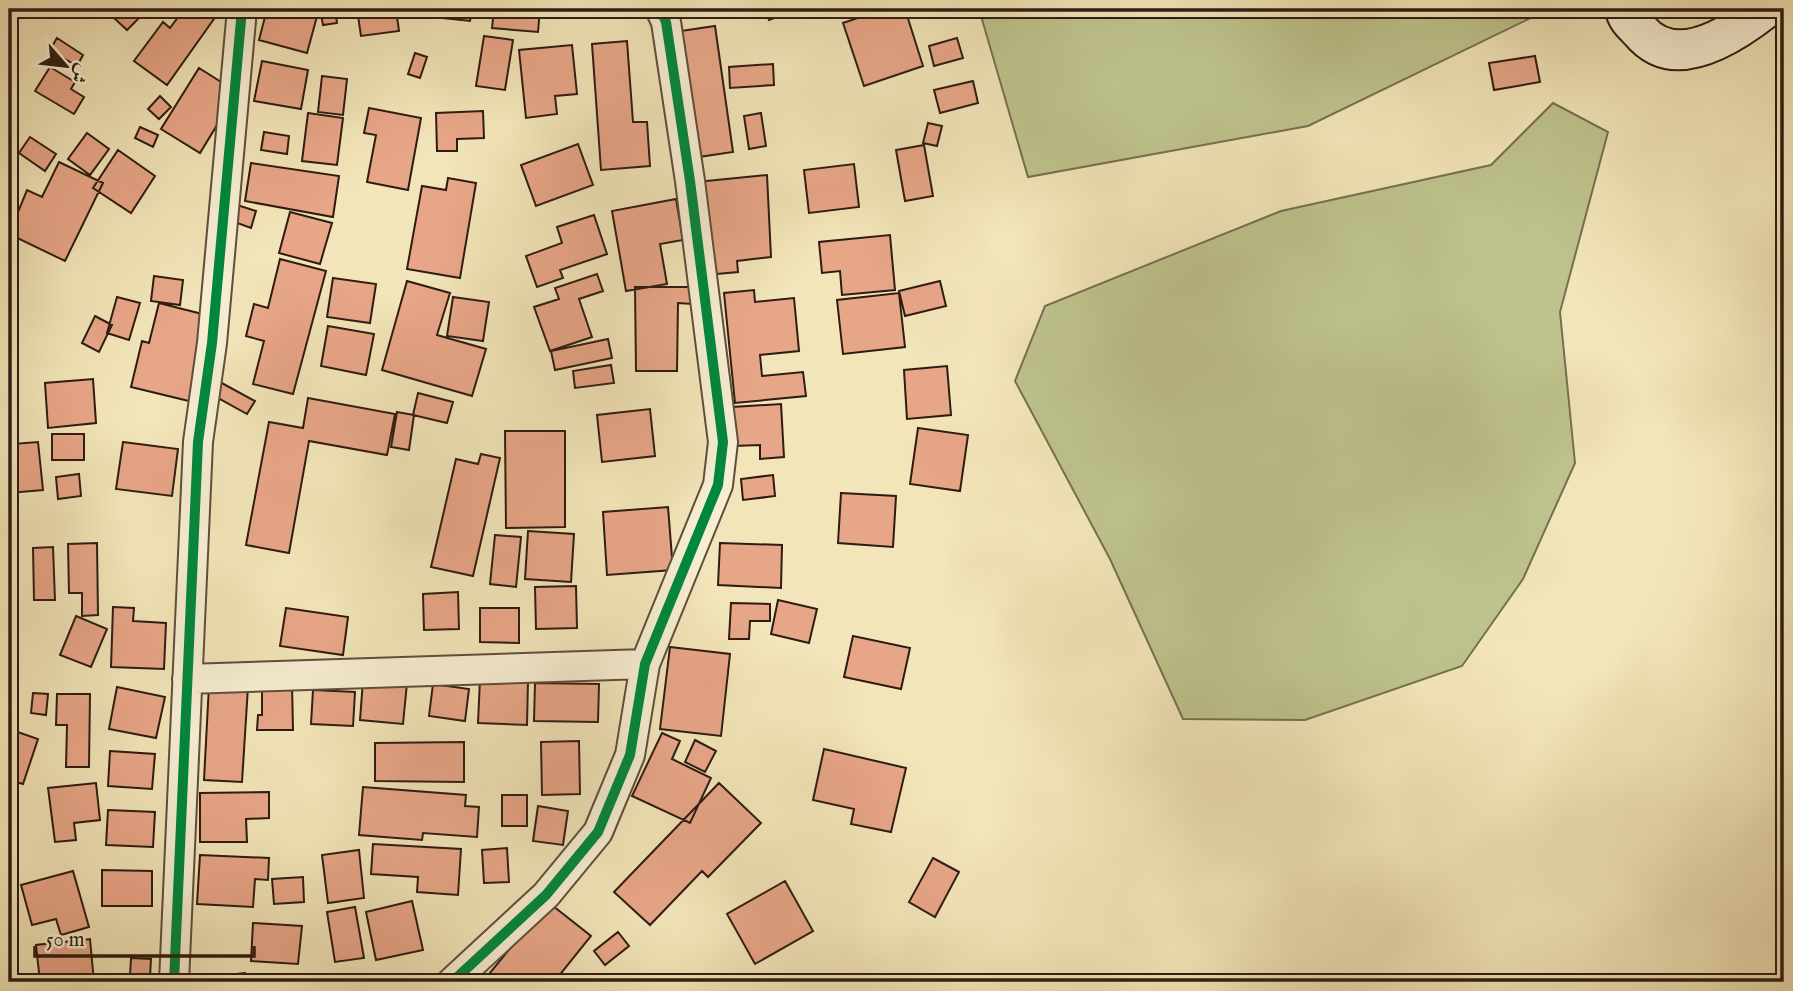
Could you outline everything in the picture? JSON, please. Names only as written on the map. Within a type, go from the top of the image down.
[{"type":"main road","points":[[1625,9],[1626,15],[1645,37],[1669,50],[1702,46],[1736,31],[1765,9]]},
{"type":"street","points":[[174,982],[198,442],[212,342],[242,9]]},
{"type":"street","points":[[452,982],[546,895],[598,832],[630,755],[645,664],[718,485],[723,442],[690,181],[666,22],[660,9]]},
{"type":"street","points":[[187,679],[645,664]]},
{"type":"green space","points":[[979,9],[1544,9],[1543,12],[1308,126],[1028,177]]},
{"type":"green space","points":[[1553,103],[1608,132],[1560,312],[1575,463],[1523,579],[1462,666],[1305,720],[1183,719],[1110,559],[1015,381],[1045,306],[1281,211],[1491,165]]},
{"type":"building","points":[[123,9],[148,9],[127,30],[114,18]]},
{"type":"building","points":[[184,9],[221,9],[167,85],[134,61],[163,22],[170,28]]},
{"type":"building","points":[[267,9],[319,9],[307,53],[259,40]]},
{"type":"building","points":[[320,9],[335,9],[337,23],[323,25]]},
{"type":"building","points":[[357,9],[396,9],[399,31],[361,36]]},
{"type":"building","points":[[435,9],[472,9],[470,21],[434,17]]},
{"type":"building","points":[[494,9],[540,9],[538,32],[492,28]]},
{"type":"building","points":[[765,9],[799,9],[769,20]]},
{"type":"building","points":[[884,9],[905,9],[923,66],[864,86],[843,23]]},
{"type":"building","points":[[715,26],[733,152],[692,158],[674,32]]},
{"type":"building","points":[[484,36],[513,40],[505,90],[476,86]]},
{"type":"building","points":[[57,38],[83,55],[77,66],[50,50]]},
{"type":"building","points":[[957,38],[963,58],[934,66],[929,46]]},
{"type":"building","points":[[627,41],[633,122],[647,122],[650,166],[601,170],[592,44]]},
{"type":"building","points":[[572,45],[577,94],[555,96],[557,114],[526,118],[519,50]]},
{"type":"building","points":[[415,53],[427,57],[420,78],[408,74]]},
{"type":"building","points":[[1535,56],[1540,82],[1494,90],[1489,63]]},
{"type":"building","points":[[262,61],[308,70],[301,109],[254,101]]},
{"type":"building","points":[[773,64],[774,85],[730,88],[729,67]]},
{"type":"building","points":[[50,67],[75,82],[71,89],[84,97],[74,114],[35,91]]},
{"type":"building","points":[[199,68],[237,92],[200,153],[161,129]]},
{"type":"building","points":[[322,76],[347,79],[343,115],[318,112]]},
{"type":"building","points":[[973,81],[978,103],[940,113],[934,90]]},
{"type":"building","points":[[160,96],[171,107],[159,119],[148,109]]},
{"type":"building","points":[[369,108],[421,118],[408,190],[367,182],[376,135],[364,133]]},
{"type":"building","points":[[483,111],[484,138],[457,139],[457,151],[437,151],[436,113]]},
{"type":"building","points":[[308,113],[343,118],[337,165],[302,161]]},
{"type":"building","points":[[761,113],[766,146],[749,149],[744,116]]},
{"type":"building","points":[[928,123],[942,126],[937,146],[923,143]]},
{"type":"building","points":[[140,127],[158,135],[153,147],[135,138]]},
{"type":"building","points":[[264,132],[289,136],[287,154],[261,150]]},
{"type":"building","points":[[87,133],[109,149],[90,175],[68,159]]},
{"type":"building","points":[[30,137],[56,154],[45,171],[19,153]]},
{"type":"building","points":[[578,144],[593,185],[536,206],[521,165]]},
{"type":"building","points":[[924,145],[933,196],[905,201],[896,150]]},
{"type":"building","points":[[118,150],[155,176],[131,213],[93,188]]},
{"type":"building","points":[[59,162],[103,183],[65,261],[9,234],[27,190],[42,197]]},
{"type":"building","points":[[251,163],[339,176],[333,217],[245,201]]},
{"type":"building","points":[[854,164],[859,207],[809,213],[804,170]]},
{"type":"building","points":[[767,175],[771,257],[737,261],[738,272],[706,275],[697,182]]},
{"type":"building","points":[[448,178],[476,183],[460,278],[407,269],[422,186],[446,190]]},
{"type":"building","points":[[676,199],[683,240],[660,244],[667,284],[626,291],[612,211]]},
{"type":"building","points":[[234,204],[256,211],[251,228],[229,220]]},
{"type":"building","points":[[290,212],[332,223],[320,264],[279,253]]},
{"type":"building","points":[[594,215],[607,254],[560,270],[563,278],[537,287],[526,256],[562,243],[557,227]]},
{"type":"building","points":[[890,235],[895,290],[842,295],[840,271],[822,273],[819,242]]},
{"type":"building","points":[[280,259],[326,271],[293,394],[253,384],[264,341],[246,336],[254,304],[268,308]]},
{"type":"building","points":[[597,274],[603,291],[579,299],[592,337],[550,351],[534,307],[559,299],[555,288]]},
{"type":"building","points":[[154,276],[183,280],[180,305],[151,301]]},
{"type":"building","points":[[333,278],[376,284],[370,323],[327,317]]},
{"type":"building","points":[[407,281],[450,293],[437,335],[486,349],[472,396],[382,370]]},
{"type":"building","points":[[940,281],[946,306],[905,316],[899,291]]},
{"type":"building","points":[[635,287],[692,287],[692,304],[678,303],[677,371],[636,371]]},
{"type":"building","points":[[754,290],[755,302],[794,298],[799,351],[760,355],[762,376],[803,372],[806,396],[735,403],[724,293]]},
{"type":"building","points":[[899,293],[905,347],[843,354],[837,300]]},
{"type":"building","points":[[117,297],[140,303],[129,340],[107,333]]},
{"type":"building","points":[[453,297],[489,302],[483,341],[447,336]]},
{"type":"building","points":[[159,303],[214,317],[193,402],[131,387],[142,341],[149,343]]},
{"type":"building","points":[[95,316],[112,325],[99,352],[82,343]]},
{"type":"building","points":[[328,326],[374,334],[366,375],[321,366]]},
{"type":"building","points":[[608,339],[612,358],[555,370],[551,351]]},
{"type":"building","points":[[611,365],[614,383],[575,388],[573,371]]},
{"type":"building","points":[[947,366],[951,415],[907,419],[904,370]]},
{"type":"building","points":[[93,379],[96,423],[48,428],[45,383]]},
{"type":"building","points":[[218,381],[255,401],[247,414],[211,394]]},
{"type":"building","points":[[418,393],[453,402],[447,423],[413,415]]},
{"type":"building","points":[[308,398],[395,414],[387,455],[309,441],[289,553],[246,545],[269,422],[303,428]]},
{"type":"building","points":[[781,404],[784,457],[760,459],[760,445],[733,446],[732,407]]},
{"type":"building","points":[[650,409],[655,456],[602,462],[597,415]]},
{"type":"building","points":[[397,412],[414,415],[409,450],[391,447]]},
{"type":"building","points":[[11,424],[13,444],[38,442],[43,490],[9,493]]},
{"type":"building","points":[[918,428],[968,435],[960,491],[910,484]]},
{"type":"building","points":[[505,431],[565,431],[565,527],[506,528]]},
{"type":"building","points":[[52,434],[84,434],[84,460],[52,460]]},
{"type":"building","points":[[123,442],[178,449],[172,496],[116,489]]},
{"type":"building","points":[[481,454],[500,458],[473,576],[431,567],[456,459],[478,464]]},
{"type":"building","points":[[79,474],[81,496],[58,499],[56,477]]},
{"type":"building","points":[[773,475],[775,496],[743,500],[741,479]]},
{"type":"building","points":[[841,493],[896,496],[893,547],[838,543]]},
{"type":"building","points":[[668,507],[673,570],[607,575],[603,512]]},
{"type":"building","points":[[528,531],[574,534],[571,582],[525,579]]},
{"type":"building","points":[[495,535],[521,537],[516,587],[490,584]]},
{"type":"building","points":[[97,543],[98,615],[82,616],[82,593],[69,593],[68,544]]},
{"type":"building","points":[[720,543],[782,545],[781,588],[718,585]]},
{"type":"building","points":[[53,547],[55,600],[34,600],[33,548]]},
{"type":"building","points":[[576,586],[577,628],[536,629],[535,587]]},
{"type":"building","points":[[458,592],[459,629],[424,630],[423,594]]},
{"type":"building","points":[[778,600],[817,609],[809,643],[771,634]]},
{"type":"building","points":[[731,603],[770,604],[770,621],[750,621],[749,639],[729,639]]},
{"type":"building","points":[[113,607],[134,608],[133,621],[166,623],[164,669],[111,667]]},
{"type":"building","points":[[286,608],[348,617],[343,655],[280,646]]},
{"type":"building","points":[[480,608],[519,608],[519,643],[480,642]]},
{"type":"building","points":[[76,616],[107,629],[91,667],[60,655]]},
{"type":"building","points":[[853,636],[910,648],[901,689],[844,677]]},
{"type":"building","points":[[670,647],[730,654],[721,736],[660,729]]},
{"type":"building","points":[[480,679],[528,681],[527,725],[478,723]]},
{"type":"building","points":[[363,680],[407,683],[403,724],[360,720]]},
{"type":"building","points":[[262,683],[292,683],[293,730],[257,730],[258,715],[262,715]]},
{"type":"building","points":[[535,683],[599,684],[598,722],[534,721]]},
{"type":"building","points":[[433,684],[469,689],[465,721],[429,716]]},
{"type":"building","points":[[209,685],[248,687],[242,782],[204,780]]},
{"type":"building","points":[[117,687],[165,697],[156,738],[109,729]]},
{"type":"building","points":[[313,690],[355,692],[353,726],[311,724]]},
{"type":"building","points":[[33,693],[48,694],[46,715],[31,713]]},
{"type":"building","points":[[57,694],[90,694],[89,767],[66,767],[67,725],[56,725]]},
{"type":"building","points":[[9,729],[38,739],[23,784],[9,780]]},
{"type":"building","points":[[662,733],[680,741],[672,759],[711,778],[690,823],[632,796]]},
{"type":"building","points":[[695,740],[716,751],[705,772],[685,762]]},
{"type":"building","points":[[579,741],[580,794],[542,795],[541,742]]},
{"type":"building","points":[[464,742],[464,782],[375,781],[375,743]]},
{"type":"building","points":[[824,749],[906,768],[891,832],[851,824],[854,809],[813,800]]},
{"type":"building","points":[[110,751],[155,754],[152,789],[108,786]]},
{"type":"building","points":[[96,783],[100,820],[74,823],[76,840],[55,842],[48,788]]},
{"type":"building","points":[[719,783],[761,823],[708,877],[702,871],[650,925],[614,892]]},
{"type":"building","points":[[363,787],[466,795],[465,806],[479,807],[477,837],[423,833],[422,840],[359,835]]},
{"type":"building","points":[[269,792],[269,818],[246,819],[247,842],[200,842],[200,793]]},
{"type":"building","points":[[502,795],[527,795],[527,826],[502,826]]},
{"type":"building","points":[[538,806],[568,811],[563,845],[533,841]]},
{"type":"building","points":[[108,810],[155,812],[153,847],[106,845]]},
{"type":"building","points":[[373,844],[461,849],[458,895],[417,892],[418,877],[371,874]]},
{"type":"building","points":[[507,848],[509,882],[484,883],[482,850]]},
{"type":"building","points":[[359,850],[364,898],[328,903],[322,855]]},
{"type":"building","points":[[200,855],[269,858],[268,880],[255,879],[253,907],[197,904]]},
{"type":"building","points":[[933,858],[959,872],[935,917],[909,902]]},
{"type":"building","points":[[102,870],[152,871],[152,906],[102,906]]},
{"type":"building","points":[[73,871],[89,927],[61,935],[56,919],[32,925],[21,885]]},
{"type":"building","points":[[303,877],[304,902],[274,904],[272,879]]},
{"type":"building","points":[[785,881],[813,931],[755,964],[727,914]]},
{"type":"building","points":[[412,901],[423,950],[376,960],[366,912]]},
{"type":"building","points":[[548,902],[591,936],[554,982],[499,982],[489,974]]},
{"type":"building","points":[[355,907],[364,958],[335,962],[327,912]]},
{"type":"building","points":[[253,923],[302,926],[298,964],[251,961]]},
{"type":"building","points":[[618,932],[629,946],[605,965],[594,951]]},
{"type":"building","points":[[90,939],[94,982],[40,982],[36,945]]},
{"type":"building","points":[[131,958],[151,959],[150,977],[130,976]]},
{"type":"building","points":[[245,973],[245,982],[197,982],[197,978]]},
{"type":"cycle path","points":[[174,982],[198,442],[212,343],[242,9]]},
{"type":"cycle path","points":[[452,982],[546,895],[598,832],[630,755],[645,664],[718,485],[723,442],[690,181],[666,22],[660,9]]}]
